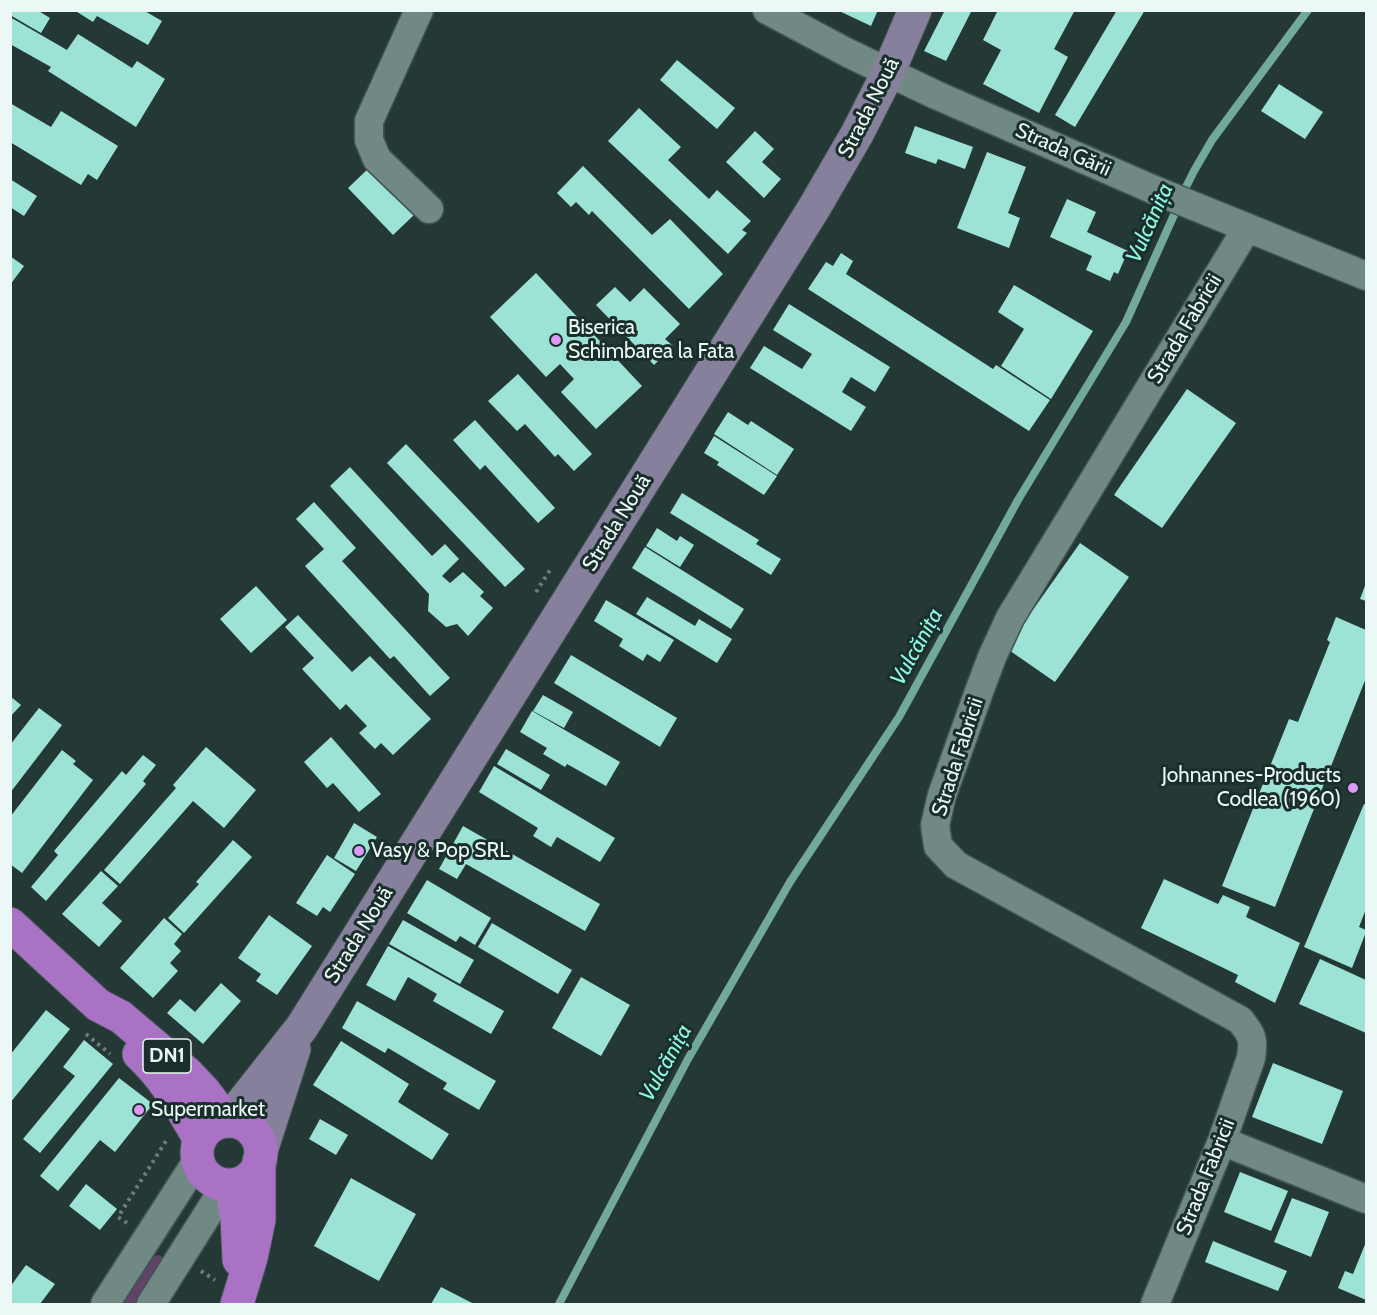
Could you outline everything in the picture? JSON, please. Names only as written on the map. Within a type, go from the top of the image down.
[{"type":"highway","name":"DN1","points":[[10,924],[90,1018],[121,1017],[187,1073],[208,1097],[201,1170],[216,1183],[228,1185]]},
{"type":"highway","points":[[203,1136],[237,1123],[246,1126],[258,1141],[260,1156],[259,1220],[251,1258],[232,1295]]},
{"type":"highway","points":[[232,1295],[239,1246],[237,1218],[228,1185],[241,1183],[249,1178],[256,1170],[260,1156]]},
{"type":"main road","name":"Strada Nouă","points":[[203,1136],[302,1027],[814,208],[857,135],[888,73],[915,10]]},
{"type":"main road","name":"Strada Nouă","points":[[260,1156],[302,1027]]},
{"type":"street","points":[[419,10],[369,121],[369,140],[377,159],[429,209]]},
{"type":"street","name":"Strada Gării","points":[[766,10],[888,73],[1152,189],[1366,276]]},
{"type":"street","name":"Strada Fabricii","points":[[1155,1305],[1222,1141],[1251,1058],[1253,1045],[1250,1033],[1239,1020],[956,865],[938,846],[935,825],[942,795],[980,688],[1010,618],[1247,228]]},
{"type":"street","points":[[105,1305],[203,1136]]},
{"type":"street","points":[[1222,1141],[1366,1199]]},
{"type":"street","points":[[151,1305],[228,1185]]},
{"type":"path","points":[[533,597],[552,567]]},
{"type":"path","points":[[90,1018],[117,1061]]},
{"type":"path","points":[[118,1217],[203,1136]]},
{"type":"path","points":[[181,1257],[232,1295]]},
{"type":"shaded area","points":[[159,1255],[164,1259],[139,1304],[122,1304],[153,1256]]},
{"type":"building","points":[[10,10],[37,10],[50,18],[41,33],[10,15]]},
{"type":"building","points":[[74,10],[143,10],[162,21],[148,45],[97,16],[93,22]]},
{"type":"building","points":[[837,10],[878,10],[871,26]]},
{"type":"building","points":[[945,10],[972,10],[946,61],[924,51]]},
{"type":"building","points":[[998,10],[1075,10],[1054,49],[1068,57],[1039,113],[983,84],[1001,50],[983,40]]},
{"type":"building","points":[[1117,10],[1145,10],[1075,127],[1055,115]]},
{"type":"building","points":[[10,17],[67,50],[78,34],[132,68],[137,61],[165,79],[136,127],[48,71],[51,67],[10,44]]},
{"type":"building","points":[[677,60],[735,108],[717,129],[660,80]]},
{"type":"building","points":[[1279,84],[1323,112],[1305,139],[1261,111]]},
{"type":"building","points":[[10,103],[51,127],[61,111],[118,146],[97,180],[88,174],[81,185],[10,142]]},
{"type":"building","points":[[639,108],[681,147],[668,160],[709,199],[717,190],[751,221],[742,230],[747,233],[728,254],[608,141]]},
{"type":"building","points":[[915,126],[973,147],[965,169],[938,159],[936,164],[905,153]]},
{"type":"building","points":[[755,131],[774,149],[762,162],[781,179],[764,198],[726,162]]},
{"type":"building","points":[[987,152],[1026,167],[1008,213],[1020,218],[1009,248],[957,228]]},
{"type":"building","points":[[583,166],[652,235],[670,219],[723,274],[689,309],[592,211],[589,215],[576,202],[571,207],[557,193]]},
{"type":"building","points":[[370,167],[415,214],[393,235],[348,188]]},
{"type":"building","points":[[10,179],[37,196],[24,216],[10,207]]},
{"type":"building","points":[[1067,199],[1096,212],[1087,232],[1128,251],[1118,274],[1114,272],[1110,281],[1086,270],[1092,256],[1050,237]]},
{"type":"building","points":[[841,253],[853,261],[846,274],[993,369],[996,365],[1050,400],[1029,431],[808,289],[826,262],[833,266]]},
{"type":"building","points":[[10,256],[24,266],[10,285]]},
{"type":"building","name":"Biserica Schimbarea la Fata","points":[[536,273],[642,386],[596,429],[561,392],[574,379],[560,364],[546,377],[490,317]]},
{"type":"building","points":[[1014,285],[1093,331],[1051,399],[1001,366],[1024,329],[998,312]]},
{"type":"building","points":[[615,287],[630,302],[644,288],[680,324],[665,339],[673,346],[654,365],[596,305]]},
{"type":"building","points":[[789,304],[890,367],[875,392],[851,377],[842,392],[866,407],[851,431],[750,368],[764,346],[802,369],[812,354],[773,330]]},
{"type":"building","points":[[518,374],[592,454],[574,471],[558,454],[555,457],[525,424],[517,431],[488,401]]},
{"type":"building","points":[[1187,389],[1236,423],[1162,528],[1114,495]]},
{"type":"building","points":[[728,412],[748,425],[751,421],[794,449],[777,475],[714,434]]},
{"type":"building","points":[[475,420],[555,508],[538,523],[485,465],[480,470],[453,440]]},
{"type":"building","points":[[714,436],[777,476],[764,495],[717,465],[719,462],[704,453]]},
{"type":"building","points":[[406,444],[525,569],[505,587],[387,463]]},
{"type":"building","points":[[350,467],[432,556],[445,544],[459,559],[442,576],[450,583],[463,572],[484,592],[480,596],[493,608],[468,636],[457,624],[446,627],[428,611],[429,594],[330,486]]},
{"type":"building","points":[[682,493],[759,540],[756,544],[781,559],[771,575],[670,513]]},
{"type":"building","points":[[314,502],[356,548],[342,561],[450,678],[430,696],[394,656],[390,659],[305,566],[324,549],[296,519]]},
{"type":"building","points":[[657,528],[677,541],[680,536],[694,545],[680,567],[646,546]]},
{"type":"building","points":[[1080,543],[1129,577],[1055,682],[1006,648]]},
{"type":"building","points":[[645,547],[744,609],[731,629],[632,568]]},
{"type":"building","points":[[1366,583],[1366,601],[1360,599]]},
{"type":"building","points":[[256,586],[287,620],[251,653],[220,619]]},
{"type":"building","points":[[647,597],[695,626],[699,619],[732,639],[717,663],[636,614]]},
{"type":"building","points":[[606,600],[674,640],[660,662],[647,654],[643,661],[619,646],[623,639],[594,621]]},
{"type":"building","points":[[298,615],[352,672],[370,656],[431,719],[393,755],[381,743],[375,749],[359,733],[367,726],[346,704],[340,710],[302,669],[314,658],[285,627]]},
{"type":"building","points":[[1336,617],[1366,630],[1366,678],[1275,907],[1222,886],[1289,719],[1298,722],[1330,642],[1327,640]]},
{"type":"building","points":[[571,655],[677,718],[660,747],[554,683]]},
{"type":"building","points":[[543,695],[573,712],[564,728],[533,711]]},
{"type":"building","points":[[10,696],[21,705],[10,717]]},
{"type":"building","points":[[39,708],[62,725],[10,793],[10,745]]},
{"type":"building","points":[[532,711],[620,762],[606,786],[567,764],[565,767],[543,754],[547,748],[520,732]]},
{"type":"building","points":[[331,737],[381,794],[359,812],[333,783],[327,788],[304,762]]},
{"type":"building","points":[[206,747],[256,790],[224,828],[193,801],[120,884],[104,870],[176,788],[173,785]]},
{"type":"building","points":[[506,749],[550,775],[541,790],[497,764]]},
{"type":"building","points":[[62,750],[76,761],[73,764],[93,780],[22,873],[10,864],[10,817]]},
{"type":"building","points":[[143,755],[156,765],[143,781],[146,784],[46,901],[31,887],[58,855],[54,851],[122,771],[126,775]]},
{"type":"building","points":[[494,766],[615,838],[600,862],[557,837],[551,847],[533,836],[538,828],[479,792]]},
{"type":"building","points":[[1364,804],[1366,805],[1366,909],[1359,927],[1366,932],[1352,968],[1304,947]]},
{"type":"building","points":[[354,823],[377,837],[356,871],[334,858]]},
{"type":"building","points":[[463,826],[600,904],[585,931],[466,864],[457,879],[439,869]]},
{"type":"building","points":[[233,840],[252,857],[184,933],[168,918],[199,884],[196,882]]},
{"type":"building","points":[[327,855],[355,874],[330,912],[323,907],[317,916],[296,903]]},
{"type":"building","points":[[101,871],[118,886],[102,903],[122,921],[99,947],[62,914]]},
{"type":"building","points":[[1164,879],[1218,904],[1223,895],[1250,907],[1246,917],[1300,943],[1275,1003],[1235,982],[1238,975],[1141,928]]},
{"type":"building","points":[[427,880],[491,918],[475,945],[460,936],[456,942],[407,913]]},
{"type":"building","points":[[269,915],[312,946],[277,995],[256,981],[261,974],[238,958]]},
{"type":"building","points":[[164,918],[182,934],[174,944],[181,951],[170,963],[178,971],[153,998],[120,968]]},
{"type":"building","points":[[403,920],[474,960],[460,984],[389,944]]},
{"type":"building","points":[[492,923],[572,970],[558,994],[478,947]]},
{"type":"building","points":[[388,946],[504,1011],[491,1034],[433,1001],[437,994],[408,977],[395,1001],[366,985]]},
{"type":"building","points":[[1320,959],[1366,980],[1366,1033],[1299,1004]]},
{"type":"building","points":[[581,977],[630,1005],[601,1056],[552,1028]]},
{"type":"building","points":[[221,983],[241,1001],[203,1044],[167,1013],[180,999],[195,1012]]},
{"type":"building","points":[[357,1001],[496,1081],[479,1110],[443,1089],[447,1083],[388,1048],[385,1053],[342,1028]]},
{"type":"building","points":[[46,1010],[70,1029],[10,1103],[10,1055]]},
{"type":"building","points":[[84,1040],[113,1064],[40,1153],[23,1139],[75,1076],[63,1067]]},
{"type":"building","points":[[341,1041],[409,1084],[398,1102],[449,1134],[432,1160],[313,1085]]},
{"type":"building","points":[[1273,1063],[1343,1091],[1322,1144],[1252,1117]]},
{"type":"building","points":[[119,1078],[153,1104],[115,1152],[100,1140],[58,1191],[40,1176]]},
{"type":"building","points":[[320,1119],[348,1135],[336,1155],[309,1139]]},
{"type":"building","points":[[1240,1172],[1288,1191],[1271,1231],[1224,1212]]},
{"type":"building","points":[[351,1178],[416,1214],[379,1281],[314,1246]]},
{"type":"building","points":[[86,1184],[117,1209],[100,1230],[69,1206]]},
{"type":"building","points":[[1292,1198],[1329,1212],[1311,1257],[1274,1242]]},
{"type":"building","points":[[1213,1241],[1287,1271],[1278,1291],[1205,1262]]},
{"type":"building","points":[[1366,1242],[1366,1300],[1338,1288],[1345,1271],[1353,1274]]},
{"type":"building","points":[[26,1265],[55,1284],[40,1304],[10,1304],[10,1287]]},
{"type":"building","points":[[441,1287],[474,1304],[431,1304]]},
{"type":"waterway","name":"Vulcănița","points":[[1182,195],[1212,140],[1308,10]]},
{"type":"waterway","name":"Vulcănița","points":[[559,1304],[688,1059],[790,882],[899,717],[1018,500],[1126,322],[1178,206]]},
{"type":"place","name":"Biserica Schimbarea la Fata","points":[[556,340]]},
{"type":"place","name":"Johnannes-Products Codlea (1960)","points":[[1353,788]]},
{"type":"place","name":"Vasy & Pop SRL","points":[[359,851]]},
{"type":"place","name":"Supermarket","points":[[139,1110]]}]
